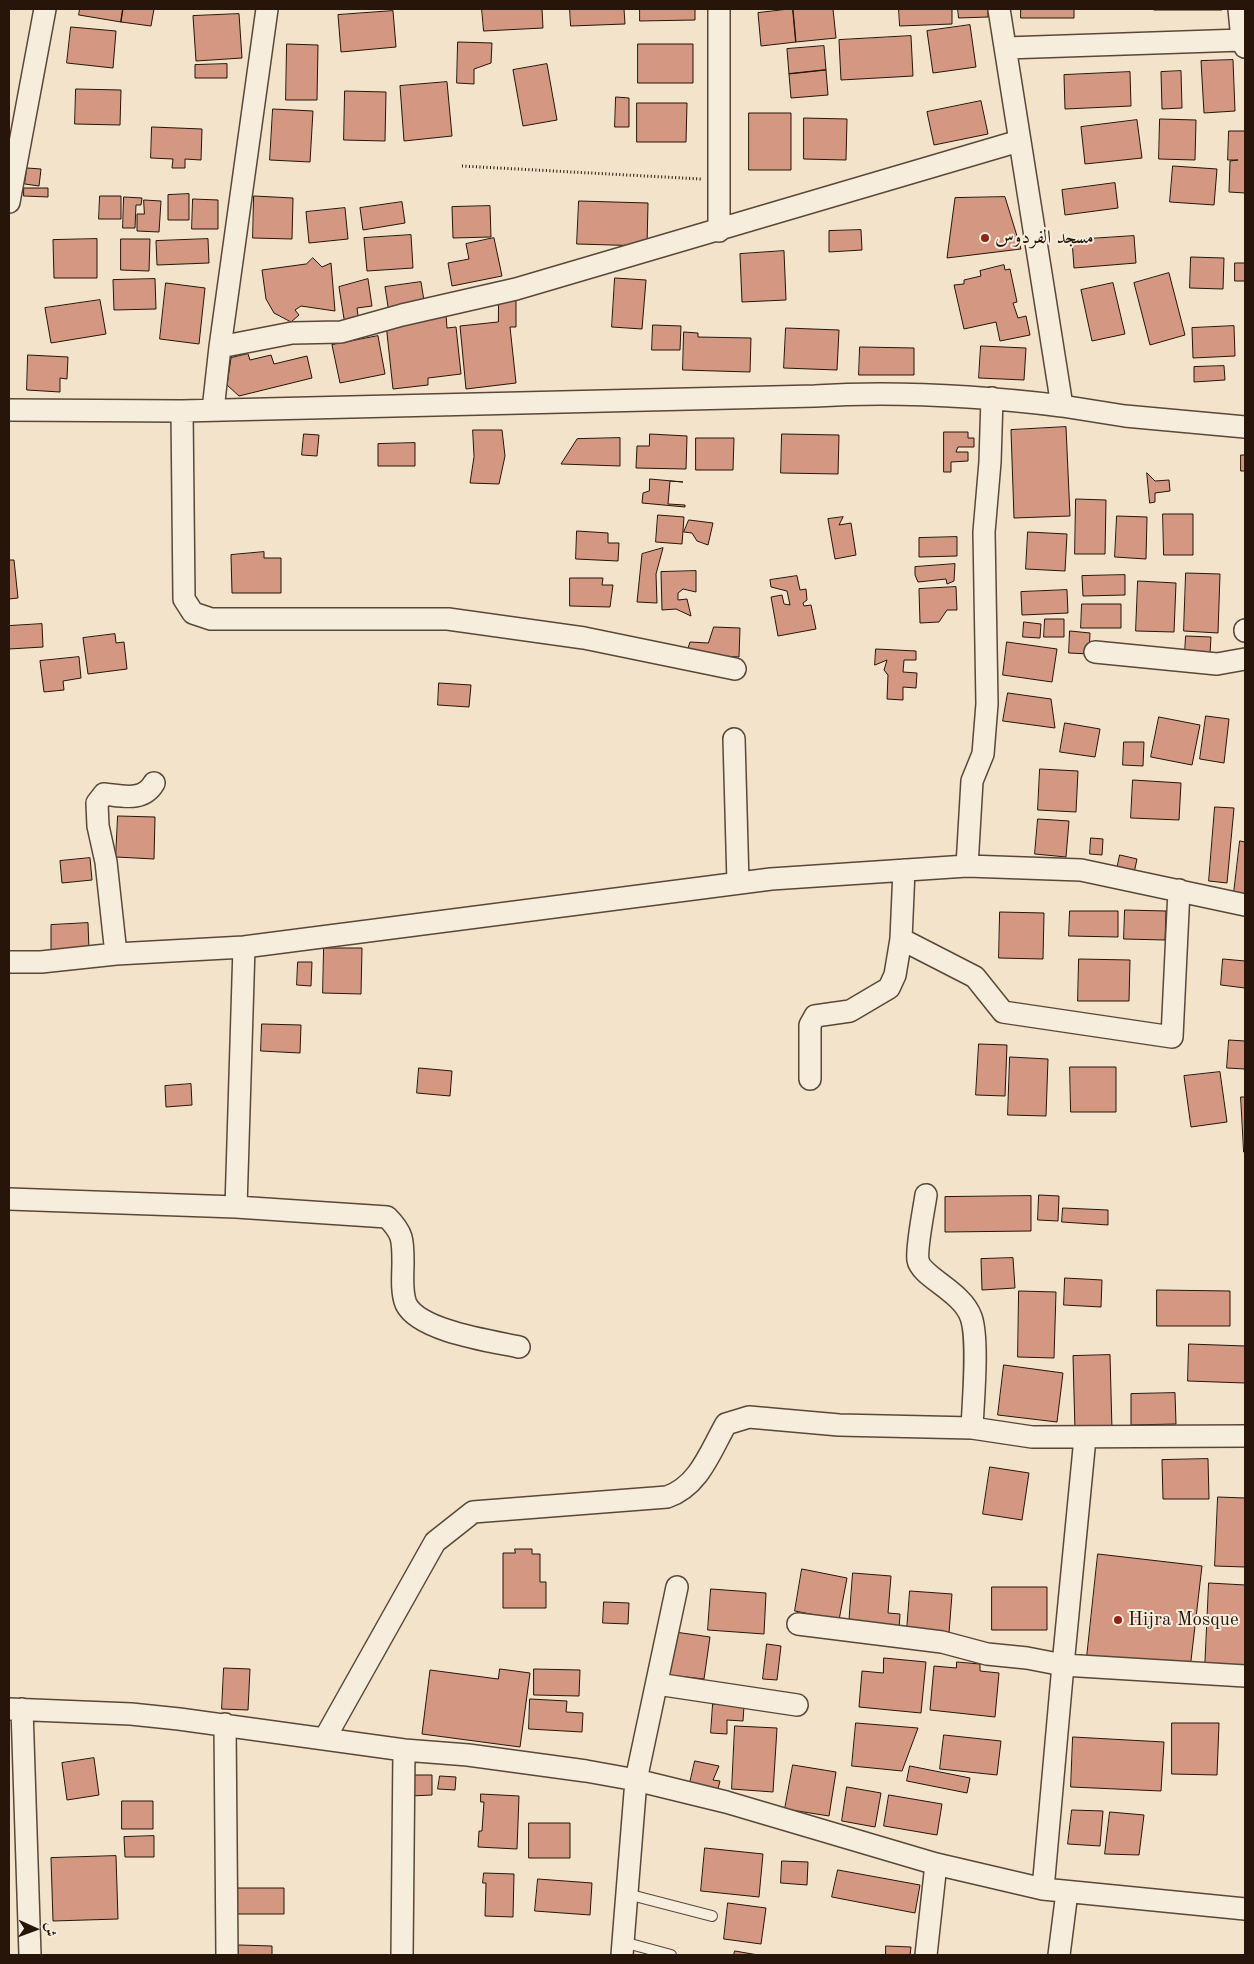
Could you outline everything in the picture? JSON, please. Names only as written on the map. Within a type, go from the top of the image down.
[{"type":"street","points":[[9,202],[45,9]]},
{"type":"street","points":[[213,410],[267,9]]},
{"type":"street","points":[[719,9],[719,231]]},
{"type":"street","points":[[999,9],[1062,406]]},
{"type":"street","points":[[1006,48],[1244,43],[1239,9]]},
{"type":"street","points":[[220,347],[292,333],[341,332],[402,315],[516,289],[719,231],[1019,141]]},
{"type":"street","points":[[9,410],[182,411],[815,396],[869,393],[992,398],[1125,416],[1245,428]]},
{"type":"street","points":[[966,866],[972,781],[983,754],[987,704],[984,532],[990,462],[992,398]]},
{"type":"street","points":[[182,411],[184,599],[193,613],[211,619],[448,620],[584,638],[735,669]]},
{"type":"street","points":[[1095,652],[1217,664],[1245,659]]},
{"type":"street","points":[[734,739],[738,883]]},
{"type":"street","points":[[116,954],[106,862],[98,826],[97,804],[104,794],[140,796],[149,790],[154,783]]},
{"type":"street","points":[[9,962],[41,962],[116,954],[244,947],[738,883],[966,866],[1081,870],[1245,905]]},
{"type":"street","points":[[810,1079],[810,1025],[815,1016],[850,1011],[889,988],[895,975],[901,939],[904,870]]},
{"type":"street","points":[[901,939],[975,977],[1004,1012],[1172,1037],[1179,890]]},
{"type":"street","points":[[236,1207],[244,947]]},
{"type":"street","points":[[926,1195],[918,1259],[923,1271],[950,1290],[971,1318],[974,1350],[972,1428]]},
{"type":"street","points":[[9,1199],[236,1207],[386,1218],[398,1228],[402,1239],[406,1304],[412,1312],[446,1331],[519,1347]]},
{"type":"street","points":[[325,1738],[435,1542],[473,1512],[667,1497],[680,1492],[691,1484],[726,1424],[749,1417],[839,1425],[972,1428],[1032,1437],[1245,1436]]},
{"type":"street","points":[[1043,1889],[1086,1438]]},
{"type":"street","points":[[623,1949],[636,1780],[678,1587]]},
{"type":"street","points":[[798,1624],[942,1642],[987,1654],[1027,1658],[1063,1665],[1245,1676]]},
{"type":"street","points":[[657,1684],[797,1705]]},
{"type":"street","points":[[30,1955],[16,1708],[131,1714],[225,1724],[404,1750],[476,1756],[636,1780],[726,1802],[936,1864],[1043,1889],[1245,1909]]},
{"type":"street","points":[[225,1724],[227,1955]]},
{"type":"street","points":[[402,1955],[404,1750]]},
{"type":"street","points":[[926,1955],[936,1864]]},
{"type":"street","points":[[1058,1955],[1067,1892]]},
{"type":"lane","points":[[627,1894],[712,1916]]},
{"type":"lane","points":[[623,1949],[670,1955]]},
{"type":"path","points":[[462,166],[719,180]]},
{"type":"building","points":[[80,9],[123,9],[121,22],[79,15]]},
{"type":"building","points":[[123,9],[154,9],[151,26],[121,22]]},
{"type":"building","points":[[482,9],[542,9],[543,28],[484,31]]},
{"type":"building","points":[[570,9],[624,9],[625,24],[571,26]]},
{"type":"building","points":[[640,9],[695,9],[695,20],[640,21]]},
{"type":"building","points":[[793,9],[833,9],[836,38],[796,42]]},
{"type":"building","points":[[793,9],[796,42],[761,46],[758,13]]},
{"type":"building","points":[[899,9],[952,9],[952,24],[900,26]]},
{"type":"building","points":[[958,9],[988,9],[988,17],[959,18]]},
{"type":"building","points":[[1021,9],[1074,9],[1074,18],[1021,18]]},
{"type":"building","points":[[1222,9],[1222,10],[1154,10]]},
{"type":"building","points":[[393,11],[396,47],[341,52],[338,15]]},
{"type":"building","points":[[239,14],[242,58],[196,61],[193,16]]},
{"type":"building","points":[[970,25],[976,67],[933,73],[927,31]]},
{"type":"building","points":[[71,27],[116,31],[113,68],[67,63]]},
{"type":"building","points":[[911,36],[913,76],[841,80],[839,40]]},
{"type":"building","points":[[458,42],[492,43],[491,63],[474,69],[474,84],[457,83]]},
{"type":"building","points":[[287,44],[318,45],[317,100],[286,100]]},
{"type":"building","points":[[638,44],[693,44],[693,83],[638,83]]},
{"type":"building","points":[[824,46],[826,70],[789,74],[787,49]]},
{"type":"building","points":[[1233,60],[1235,111],[1204,113],[1201,61]]},
{"type":"building","points":[[227,64],[227,78],[195,78],[195,65]]},
{"type":"building","points":[[547,64],[557,120],[523,126],[513,70]]},
{"type":"building","points":[[826,70],[828,95],[791,98],[789,74]]},
{"type":"building","points":[[1181,71],[1182,108],[1162,109],[1161,72]]},
{"type":"building","points":[[1130,72],[1131,106],[1065,109],[1064,75]]},
{"type":"building","points":[[447,82],[452,136],[404,141],[400,86]]},
{"type":"building","points":[[76,89],[121,90],[120,125],[75,124]]},
{"type":"building","points":[[345,91],[386,92],[385,141],[344,140]]},
{"type":"building","points":[[616,97],[629,98],[629,127],[615,127]]},
{"type":"building","points":[[981,101],[988,134],[934,145],[927,112]]},
{"type":"building","points":[[637,103],[687,103],[686,142],[637,142]]},
{"type":"building","points":[[273,109],[313,111],[310,162],[270,160]]},
{"type":"building","points":[[749,113],[791,113],[791,170],[749,170]]},
{"type":"building","points":[[804,118],[847,119],[846,160],[804,159]]},
{"type":"building","points":[[1160,119],[1196,120],[1195,160],[1159,159]]},
{"type":"building","points":[[1137,120],[1142,158],[1085,164],[1081,127]]},
{"type":"building","points":[[152,127],[202,129],[201,160],[185,159],[185,168],[172,168],[173,159],[151,158]]},
{"type":"building","points":[[1229,131],[1245,131],[1245,193],[1229,192],[1230,161],[1238,160],[1228,160]]},
{"type":"building","points":[[1173,166],[1217,169],[1214,205],[1170,202]]},
{"type":"building","points":[[27,168],[41,169],[39,186],[25,184]]},
{"type":"building","points":[[1115,183],[1118,208],[1065,215],[1062,190]]},
{"type":"building","points":[[24,188],[48,188],[48,197],[24,196]]},
{"type":"building","points":[[189,194],[189,220],[168,220],[168,195]]},
{"type":"building","points":[[100,196],[121,196],[121,219],[99,219]]},
{"type":"building","points":[[254,196],[293,198],[292,239],[253,238]]},
{"type":"building","points":[[124,197],[142,198],[141,205],[136,205],[135,228],[123,228]]},
{"type":"building","points":[[1005,197],[1021,249],[947,258],[955,198]]},
{"type":"building","points":[[193,199],[218,200],[218,229],[192,229]]},
{"type":"building","points":[[144,200],[161,201],[159,232],[137,231],[137,214],[144,214]]},
{"type":"building","points":[[579,201],[648,203],[647,246],[577,244]]},
{"type":"building","points":[[402,202],[405,223],[363,230],[360,208]]},
{"type":"building","points":[[490,206],[491,237],[453,238],[452,207]]},
{"type":"building","points":[[345,208],[348,239],[309,243],[306,212]]},
{"type":"building","points":[[861,230],[862,250],[829,252],[829,231]]},
{"type":"building","points":[[411,235],[413,268],[367,271],[364,238]]},
{"type":"building","points":[[1134,236],[1136,263],[1074,268],[1072,240]]},
{"type":"building","points":[[494,238],[502,276],[452,286],[448,263],[469,259],[466,244]]},
{"type":"building","points":[[97,239],[97,278],[54,278],[53,240]]},
{"type":"building","points":[[121,239],[150,239],[149,271],[121,270]]},
{"type":"building","points":[[208,239],[209,263],[157,265],[156,241]]},
{"type":"building","points":[[784,251],[786,300],[742,302],[740,254]]},
{"type":"building","points":[[1191,257],[1224,258],[1223,289],[1190,288]]},
{"type":"building","points":[[313,258],[322,267],[331,263],[335,311],[301,306],[295,310],[299,315],[291,322],[274,313],[266,299],[262,270],[306,264]]},
{"type":"building","points":[[1235,263],[1245,263],[1245,281],[1235,281]]},
{"type":"building","points":[[1004,265],[1005,270],[1010,269],[1017,302],[1013,303],[1018,318],[1026,316],[1030,335],[1000,341],[996,322],[964,329],[954,285],[964,284],[964,280],[981,276],[980,271]]},
{"type":"building","points":[[1169,273],[1185,335],[1150,345],[1134,283]]},
{"type":"building","points":[[615,278],[646,280],[642,329],[612,327]]},
{"type":"building","points":[[155,279],[156,309],[114,310],[113,280]]},
{"type":"building","points":[[368,279],[372,306],[357,308],[359,323],[345,325],[339,287]]},
{"type":"building","points":[[421,282],[425,307],[389,313],[385,287]]},
{"type":"building","points":[[166,283],[205,288],[199,344],[160,339]]},
{"type":"building","points":[[1113,283],[1125,334],[1092,341],[1081,290]]},
{"type":"building","points":[[499,296],[516,296],[516,327],[510,327],[516,383],[466,389],[460,326],[498,322]]},
{"type":"building","points":[[100,300],[106,334],[51,343],[45,308]]},
{"type":"building","points":[[446,315],[447,328],[456,327],[461,374],[428,378],[428,385],[393,389],[386,324]]},
{"type":"building","points":[[653,325],[681,326],[680,350],[652,350]]},
{"type":"building","points":[[1234,326],[1235,356],[1193,358],[1192,328]]},
{"type":"building","points":[[786,328],[839,330],[837,370],[784,368]]},
{"type":"building","points":[[684,332],[698,333],[698,337],[751,338],[750,372],[683,370]]},
{"type":"building","points":[[378,336],[385,374],[340,383],[332,345]]},
{"type":"building","points":[[981,346],[1026,348],[1024,380],[979,378]]},
{"type":"building","points":[[860,347],[914,348],[914,375],[859,375]]},
{"type":"building","points":[[248,354],[250,360],[271,355],[274,364],[307,356],[312,378],[239,396],[227,385],[231,358]]},
{"type":"building","points":[[28,355],[68,357],[67,379],[60,378],[60,392],[27,390]]},
{"type":"building","points":[[1224,366],[1225,380],[1194,382],[1194,367]]},
{"type":"building","points":[[1066,427],[1070,516],[1014,518],[1011,430]]},
{"type":"building","points":[[473,430],[502,430],[505,456],[499,484],[470,483],[474,457]]},
{"type":"building","points":[[944,432],[968,432],[968,438],[974,438],[974,447],[958,447],[956,452],[968,452],[968,461],[951,462],[951,472],[944,472]]},
{"type":"building","points":[[304,434],[319,435],[317,456],[302,455]]},
{"type":"building","points":[[650,434],[687,436],[686,469],[636,468],[637,446],[649,446]]},
{"type":"building","points":[[782,434],[839,435],[838,474],[781,473]]},
{"type":"building","points":[[620,438],[620,466],[561,464],[577,439]]},
{"type":"building","points":[[696,438],[734,438],[733,470],[696,470]]},
{"type":"building","points":[[415,443],[415,466],[378,466],[378,444]]},
{"type":"building","points":[[1241,455],[1245,455],[1245,471],[1241,471]]},
{"type":"building","points":[[1147,473],[1155,481],[1169,480],[1170,491],[1155,493],[1155,502],[1150,503]]},
{"type":"building","points":[[650,479],[683,482],[670,481],[668,504],[685,505],[685,507],[642,503],[643,493],[649,491]]},
{"type":"building","points":[[1076,499],[1106,500],[1105,554],[1075,554]]},
{"type":"building","points":[[1163,514],[1193,514],[1193,555],[1164,555]]},
{"type":"building","points":[[658,515],[684,517],[682,544],[656,542]]},
{"type":"building","points":[[1117,516],[1147,517],[1146,559],[1115,557]]},
{"type":"building","points":[[843,517],[839,525],[851,523],[856,555],[835,559],[828,519]]},
{"type":"building","points":[[689,520],[713,523],[708,545],[697,541],[692,533],[684,532]]},
{"type":"building","points":[[577,531],[608,533],[608,543],[619,543],[618,561],[576,559]]},
{"type":"building","points":[[1028,532],[1067,534],[1065,571],[1026,569]]},
{"type":"building","points":[[957,537],[957,556],[919,557],[919,538]]},
{"type":"building","points":[[663,548],[656,574],[657,603],[637,602],[642,554]]},
{"type":"building","points":[[264,552],[264,558],[281,558],[281,593],[232,593],[231,555]]},
{"type":"building","points":[[9,560],[14,560],[18,598],[9,599]]},
{"type":"building","points":[[955,564],[954,581],[947,584],[946,579],[918,582],[915,575],[915,567]]},
{"type":"building","points":[[696,571],[696,592],[683,589],[678,593],[678,600],[687,599],[691,616],[676,609],[662,610],[661,572]]},
{"type":"building","points":[[1186,573],[1220,574],[1218,633],[1184,631]]},
{"type":"building","points":[[1125,575],[1125,595],[1083,596],[1082,576]]},
{"type":"building","points":[[797,576],[800,590],[806,589],[807,600],[803,603],[804,606],[811,605],[816,629],[778,636],[771,597],[782,595],[784,604],[790,605],[787,591],[771,587],[770,580]]},
{"type":"building","points":[[570,578],[603,578],[602,585],[613,585],[610,607],[570,606]]},
{"type":"building","points":[[1138,581],[1176,583],[1174,632],[1136,631]]},
{"type":"building","points":[[956,587],[957,610],[947,610],[939,622],[920,623],[919,589]]},
{"type":"building","points":[[1067,590],[1068,613],[1022,615],[1021,592]]},
{"type":"building","points":[[1082,604],[1121,604],[1121,628],[1081,628]]},
{"type":"building","points":[[1045,619],[1064,619],[1064,637],[1044,637]]},
{"type":"building","points":[[1024,622],[1041,624],[1040,638],[1023,637]]},
{"type":"building","points":[[42,624],[43,647],[9,649],[9,626]]},
{"type":"building","points":[[714,627],[740,628],[739,657],[686,654],[690,642],[708,643]]},
{"type":"building","points":[[1070,631],[1090,633],[1089,654],[1069,653]]},
{"type":"building","points":[[115,634],[116,643],[124,642],[127,669],[88,674],[83,638]]},
{"type":"building","points":[[1186,636],[1211,637],[1210,654],[1185,653]]},
{"type":"building","points":[[1007,642],[1057,649],[1052,682],[1003,675]]},
{"type":"building","points":[[876,649],[916,651],[916,660],[904,660],[903,672],[917,673],[916,688],[903,687],[903,700],[887,699],[888,675],[884,670],[887,660],[875,665]]},
{"type":"building","points":[[79,657],[81,678],[63,681],[64,690],[44,692],[40,661]]},
{"type":"building","points":[[439,683],[471,685],[469,707],[438,705]]},
{"type":"building","points":[[1008,693],[1051,699],[1055,728],[1003,721]]},
{"type":"building","points":[[1206,716],[1229,719],[1224,763],[1200,759]]},
{"type":"building","points":[[1159,717],[1200,725],[1192,765],[1151,757]]},
{"type":"building","points":[[1065,723],[1100,729],[1095,757],[1060,752]]},
{"type":"building","points":[[1124,742],[1144,742],[1143,766],[1123,765]]},
{"type":"building","points":[[1040,769],[1078,771],[1076,812],[1038,810]]},
{"type":"building","points":[[1133,780],[1181,783],[1179,820],[1131,818]]},
{"type":"building","points":[[1215,807],[1234,808],[1227,883],[1209,881]]},
{"type":"building","points":[[118,816],[155,817],[154,859],[116,857]]},
{"type":"building","points":[[1038,819],[1069,821],[1066,857],[1035,854]]},
{"type":"building","points":[[1091,838],[1103,839],[1102,855],[1090,854]]},
{"type":"building","points":[[1240,841],[1245,842],[1245,894],[1234,893]]},
{"type":"building","points":[[1120,855],[1137,859],[1134,873],[1117,869]]},
{"type":"building","points":[[90,858],[92,880],[62,883],[60,861]]},
{"type":"building","points":[[1125,910],[1166,911],[1165,940],[1124,939]]},
{"type":"building","points":[[1070,911],[1118,911],[1118,937],[1069,936]]},
{"type":"building","points":[[1000,912],[1044,913],[1043,959],[999,958]]},
{"type":"building","points":[[88,923],[89,950],[51,951],[51,925]]},
{"type":"building","points":[[324,948],[362,948],[361,994],[323,993]]},
{"type":"building","points":[[1079,959],[1130,960],[1129,1001],[1078,1001]]},
{"type":"building","points":[[1223,959],[1245,961],[1245,988],[1221,985]]},
{"type":"building","points":[[298,962],[312,962],[311,986],[297,985]]},
{"type":"building","points":[[262,1024],[301,1025],[300,1053],[261,1051]]},
{"type":"building","points":[[1229,1040],[1245,1041],[1245,1069],[1227,1068]]},
{"type":"building","points":[[979,1044],[1007,1045],[1005,1096],[976,1095]]},
{"type":"building","points":[[1010,1057],[1048,1059],[1046,1116],[1008,1115]]},
{"type":"building","points":[[1070,1067],[1116,1067],[1116,1112],[1071,1112]]},
{"type":"building","points":[[419,1068],[452,1071],[450,1096],[417,1093]]},
{"type":"building","points":[[1220,1072],[1227,1122],[1191,1127],[1184,1076]]},
{"type":"building","points":[[191,1084],[192,1105],[166,1107],[165,1086]]},
{"type":"building","points":[[1241,1097],[1245,1097],[1245,1152],[1244,1152]]},
{"type":"building","points":[[1039,1195],[1059,1196],[1058,1221],[1038,1220]]},
{"type":"building","points":[[1031,1196],[1031,1231],[945,1232],[945,1197]]},
{"type":"building","points":[[1063,1208],[1108,1210],[1108,1225],[1062,1222]]},
{"type":"building","points":[[1013,1258],[1015,1288],[982,1290],[981,1259]]},
{"type":"building","points":[[1065,1278],[1102,1280],[1101,1307],[1064,1305]]},
{"type":"building","points":[[1157,1290],[1230,1291],[1230,1326],[1157,1326]]},
{"type":"building","points":[[1019,1291],[1056,1292],[1054,1358],[1018,1357]]},
{"type":"building","points":[[1189,1344],[1245,1346],[1245,1383],[1188,1381]]},
{"type":"building","points":[[1110,1355],[1112,1430],[1075,1431],[1073,1356]]},
{"type":"building","points":[[1004,1365],[1063,1373],[1057,1422],[998,1415]]},
{"type":"building","points":[[1175,1393],[1176,1424],[1131,1425],[1131,1394]]},
{"type":"building","points":[[1208,1459],[1209,1499],[1163,1499],[1162,1460]]},
{"type":"building","points":[[990,1467],[1029,1473],[1022,1520],[983,1514]]},
{"type":"building","points":[[1218,1497],[1245,1498],[1245,1567],[1215,1566]]},
{"type":"building","points":[[515,1549],[532,1549],[532,1554],[540,1554],[540,1582],[546,1582],[546,1608],[503,1608],[503,1553],[515,1553]]},
{"type":"building","points":[[1098,1554],[1202,1566],[1190,1669],[1087,1657]]},
{"type":"building","points":[[802,1569],[847,1578],[839,1620],[795,1611]]},
{"type":"building","points":[[853,1573],[891,1576],[888,1613],[900,1614],[899,1629],[849,1625]]},
{"type":"building","points":[[1209,1583],[1245,1585],[1245,1672],[1205,1670]]},
{"type":"building","points":[[992,1587],[1047,1587],[1047,1630],[992,1630]]},
{"type":"building","points":[[711,1589],[766,1593],[764,1634],[708,1630]]},
{"type":"building","points":[[910,1591],[952,1594],[949,1633],[907,1630]]},
{"type":"building","points":[[604,1602],[629,1603],[628,1624],[603,1623]]},
{"type":"building","points":[[675,1632],[710,1637],[704,1679],[669,1675]]},
{"type":"building","points":[[767,1644],[781,1646],[777,1680],[763,1679]]},
{"type":"building","points":[[884,1658],[926,1662],[921,1713],[859,1707],[862,1671],[883,1673]]},
{"type":"building","points":[[957,1662],[980,1664],[980,1671],[999,1673],[995,1717],[930,1710],[934,1666],[956,1668]]},
{"type":"building","points":[[224,1668],[250,1669],[248,1710],[222,1709]]},
{"type":"building","points":[[500,1669],[530,1673],[520,1747],[422,1734],[430,1670],[498,1679]]},
{"type":"building","points":[[534,1669],[580,1670],[579,1696],[534,1695]]},
{"type":"building","points":[[530,1699],[567,1701],[566,1712],[583,1713],[582,1732],[529,1729]]},
{"type":"building","points":[[713,1704],[744,1706],[743,1721],[727,1720],[727,1734],[711,1733]]},
{"type":"building","points":[[856,1723],[918,1728],[902,1771],[852,1766]]},
{"type":"building","points":[[1172,1723],[1219,1723],[1217,1775],[1172,1774]]},
{"type":"building","points":[[735,1726],[777,1728],[773,1792],[732,1789]]},
{"type":"building","points":[[944,1735],[1001,1741],[997,1775],[940,1769]]},
{"type":"building","points":[[1073,1737],[1164,1742],[1161,1791],[1071,1787]]},
{"type":"building","points":[[94,1758],[99,1795],[67,1800],[62,1763]]},
{"type":"building","points":[[695,1761],[719,1766],[713,1780],[720,1781],[718,1789],[690,1783]]},
{"type":"building","points":[[793,1765],[836,1772],[829,1816],[785,1809]]},
{"type":"building","points":[[910,1766],[970,1778],[967,1793],[907,1781]]},
{"type":"building","points":[[409,1775],[432,1775],[432,1795],[410,1796]]},
{"type":"building","points":[[440,1776],[456,1777],[455,1790],[438,1789]]},
{"type":"building","points":[[847,1787],[881,1793],[875,1827],[842,1821]]},
{"type":"building","points":[[481,1794],[519,1796],[517,1849],[478,1847],[479,1831],[482,1831],[484,1802],[481,1802]]},
{"type":"building","points":[[889,1795],[942,1804],[937,1835],[884,1826]]},
{"type":"building","points":[[122,1801],[153,1801],[153,1829],[122,1829]]},
{"type":"building","points":[[1072,1810],[1103,1811],[1100,1846],[1068,1844]]},
{"type":"building","points":[[1110,1812],[1144,1815],[1139,1855],[1105,1854]]},
{"type":"building","points":[[529,1823],[570,1823],[570,1858],[529,1858]]},
{"type":"building","points":[[154,1836],[154,1857],[125,1857],[124,1837]]},
{"type":"building","points":[[705,1848],[763,1854],[759,1897],[701,1891]]},
{"type":"building","points":[[116,1856],[118,1919],[53,1921],[51,1858]]},
{"type":"building","points":[[782,1861],[808,1862],[807,1885],[781,1883]]},
{"type":"building","points":[[838,1870],[920,1885],[915,1913],[832,1897]]},
{"type":"building","points":[[484,1873],[514,1874],[513,1917],[485,1916],[486,1883],[483,1883]]},
{"type":"building","points":[[538,1879],[592,1883],[590,1915],[535,1911]]},
{"type":"building","points":[[236,1888],[284,1888],[284,1914],[236,1914]]},
{"type":"building","points":[[728,1903],[766,1908],[761,1944],[724,1939]]},
{"type":"building","points":[[239,1945],[272,1946],[272,1955],[238,1955]]},
{"type":"building","points":[[886,1946],[911,1947],[910,1955],[886,1955]]},
{"type":"building","points":[[735,1951],[758,1955],[734,1955]]},
{"type":"place","name":"مسجد الفردوس","points":[[985,238]]},
{"type":"place","name":"Hijra Mosque","points":[[1118,1620]]}]
